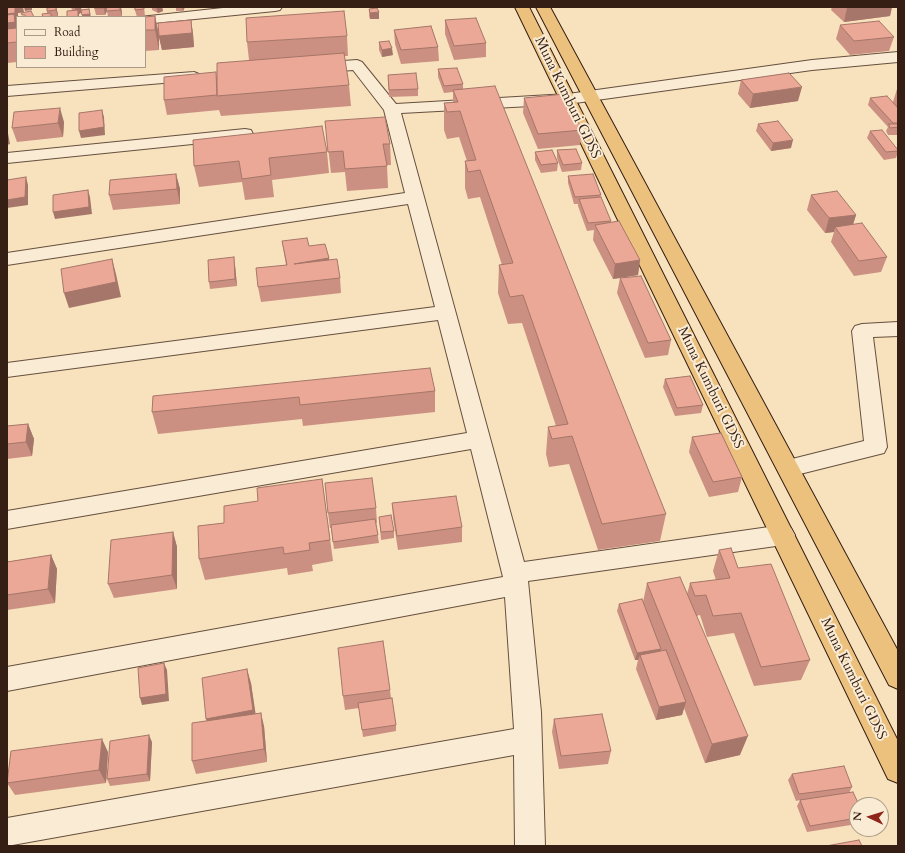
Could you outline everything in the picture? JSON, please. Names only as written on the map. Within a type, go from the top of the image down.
[{"type":"highway","name":"Muna Kumburi GDSS","points":[[522,7],[898,770]]},
{"type":"highway","name":"Muna Kumburi GDSS","points":[[543,7],[589,97],[898,677]]},
{"type":"street","points":[[146,20],[213,10],[275,7]]},
{"type":"street","points":[[389,116],[589,97],[812,65],[896,59]]},
{"type":"street","points":[[302,69],[357,65],[389,116],[416,196],[515,579],[527,712],[530,846]]},
{"type":"street","points":[[7,91],[206,76]]},
{"type":"street","points":[[7,158],[260,133]]},
{"type":"street","points":[[7,259],[416,196]]},
{"type":"street","points":[[7,370],[446,312]]},
{"type":"street","points":[[788,468],[876,448],[862,331],[898,329]]},
{"type":"street","points":[[7,520],[479,439]]},
{"type":"street","points":[[7,679],[515,579],[783,535]]},
{"type":"street","points":[[7,832],[528,740]]},
{"type":"building","points":[[15,7],[15,13],[7,14],[7,8]]},
{"type":"building","points":[[56,7],[56,10],[47,11],[47,8]]},
{"type":"building","points":[[107,7],[120,7],[120,10],[106,11]]},
{"type":"building","points":[[135,7],[144,7],[144,9],[135,10]]},
{"type":"building","points":[[377,8],[379,12],[370,13],[369,9]]},
{"type":"building","points":[[89,9],[90,14],[82,15],[81,10]]},
{"type":"building","points":[[78,10],[78,16],[67,16],[67,11]]},
{"type":"building","points":[[31,11],[34,16],[26,16],[21,13]]},
{"type":"building","points":[[344,11],[347,36],[247,42],[246,18]]},
{"type":"building","points":[[50,13],[52,16],[43,16],[42,14]]},
{"type":"building","points":[[14,14],[15,22],[7,23],[7,15]]},
{"type":"building","points":[[155,16],[155,30],[146,30],[146,17]]},
{"type":"building","points":[[476,18],[486,43],[454,46],[445,20]]},
{"type":"building","points":[[191,20],[192,33],[159,36],[158,23]]},
{"type":"building","points":[[879,21],[894,37],[854,41],[840,25]]},
{"type":"building","points":[[431,26],[438,47],[401,50],[394,30]]},
{"type":"building","points":[[16,28],[16,42],[7,43],[7,29]]},
{"type":"building","points":[[389,41],[392,48],[382,50],[379,42]]},
{"type":"building","points":[[344,53],[349,85],[217,96],[217,63]]},
{"type":"building","points":[[457,68],[463,84],[444,86],[438,69]]},
{"type":"building","points":[[216,72],[217,95],[164,100],[164,77]]},
{"type":"building","points":[[416,73],[418,89],[389,90],[388,75]]},
{"type":"building","points":[[789,73],[802,87],[753,94],[741,80]]},
{"type":"building","points":[[495,86],[666,514],[602,524],[572,436],[552,439],[548,427],[568,424],[523,295],[510,297],[499,265],[513,263],[480,170],[468,172],[465,161],[476,160],[460,111],[447,112],[444,103],[458,102],[453,90]]},
{"type":"building","points":[[565,94],[582,130],[538,134],[524,98]]},
{"type":"building","points":[[887,96],[898,108],[898,123],[893,123],[870,98]]},
{"type":"building","points":[[60,108],[58,123],[12,128],[14,112]]},
{"type":"building","points":[[102,110],[104,127],[79,131],[79,113]]},
{"type":"building","points":[[385,117],[390,144],[383,144],[387,166],[345,169],[343,151],[328,152],[325,121]]},
{"type":"building","points":[[778,121],[793,140],[773,143],[758,124]]},
{"type":"building","points":[[889,124],[898,124],[898,127],[890,128]]},
{"type":"building","points":[[322,126],[327,152],[269,158],[271,175],[242,179],[239,161],[194,166],[193,140]]},
{"type":"building","points":[[882,130],[898,151],[886,152],[870,131]]},
{"type":"building","points":[[576,149],[582,163],[563,165],[557,150]]},
{"type":"building","points":[[552,150],[558,163],[541,165],[535,152]]},
{"type":"building","points":[[176,174],[177,189],[109,195],[110,180]]},
{"type":"building","points":[[593,174],[601,195],[575,197],[568,176]]},
{"type":"building","points":[[26,177],[25,197],[7,200],[7,180]]},
{"type":"building","points":[[88,190],[89,207],[53,212],[53,195]]},
{"type":"building","points":[[837,191],[856,215],[829,218],[811,195]]},
{"type":"building","points":[[601,197],[611,221],[588,223],[579,199]]},
{"type":"building","points":[[619,221],[640,260],[615,264],[595,225]]},
{"type":"building","points":[[862,223],[887,257],[859,261],[835,227]]},
{"type":"building","points":[[307,238],[309,246],[325,244],[329,258],[294,264],[337,259],[340,278],[258,287],[256,268],[287,265],[282,241]]},
{"type":"building","points":[[234,257],[235,279],[209,282],[208,260]]},
{"type":"building","points":[[112,259],[116,282],[64,293],[61,269]]},
{"type":"building","points":[[641,276],[671,340],[648,343],[620,278]]},
{"type":"building","points":[[430,368],[435,391],[300,405],[299,397],[152,412],[153,396]]},
{"type":"building","points":[[690,376],[703,405],[677,408],[665,379]]},
{"type":"building","points":[[28,424],[26,442],[7,444],[7,426]]},
{"type":"building","points":[[721,433],[742,477],[713,482],[692,437]]},
{"type":"building","points":[[372,478],[376,508],[328,513],[325,483]]},
{"type":"building","points":[[322,479],[330,540],[309,543],[310,550],[284,554],[283,547],[199,559],[198,526],[224,523],[224,506],[258,501],[257,488]]},
{"type":"building","points":[[456,496],[462,527],[397,536],[392,503]]},
{"type":"building","points":[[391,515],[394,531],[381,532],[379,517]]},
{"type":"building","points":[[375,519],[378,535],[333,542],[331,525]]},
{"type":"building","points":[[173,532],[172,575],[108,584],[111,540]]},
{"type":"building","points":[[731,548],[738,568],[771,564],[810,660],[761,667],[741,613],[713,616],[706,595],[695,596],[690,583],[730,578],[719,550]]},
{"type":"building","points":[[51,555],[48,589],[7,595],[7,562]]},
{"type":"building","points":[[680,577],[748,736],[712,744],[647,583]]},
{"type":"building","points":[[642,599],[661,649],[637,653],[619,604]]},
{"type":"building","points":[[383,641],[390,690],[343,696],[338,648]]},
{"type":"building","points":[[666,650],[686,702],[659,707],[640,655]]},
{"type":"building","points":[[164,663],[166,694],[140,698],[138,668]]},
{"type":"building","points":[[247,669],[253,710],[206,719],[202,678]]},
{"type":"building","points":[[392,698],[396,725],[362,730],[358,703]]},
{"type":"building","points":[[261,713],[264,749],[192,761],[192,723]]},
{"type":"building","points":[[602,714],[611,751],[561,756],[554,719]]},
{"type":"building","points":[[149,735],[147,774],[107,779],[110,741]]},
{"type":"building","points":[[102,739],[99,770],[7,783],[11,751]]},
{"type":"building","points":[[844,766],[852,787],[799,794],[792,774]]},
{"type":"building","points":[[853,792],[855,797],[849,797],[849,819],[810,826],[800,800]]},
{"type":"building","points":[[859,840],[862,846],[826,846]]}]
